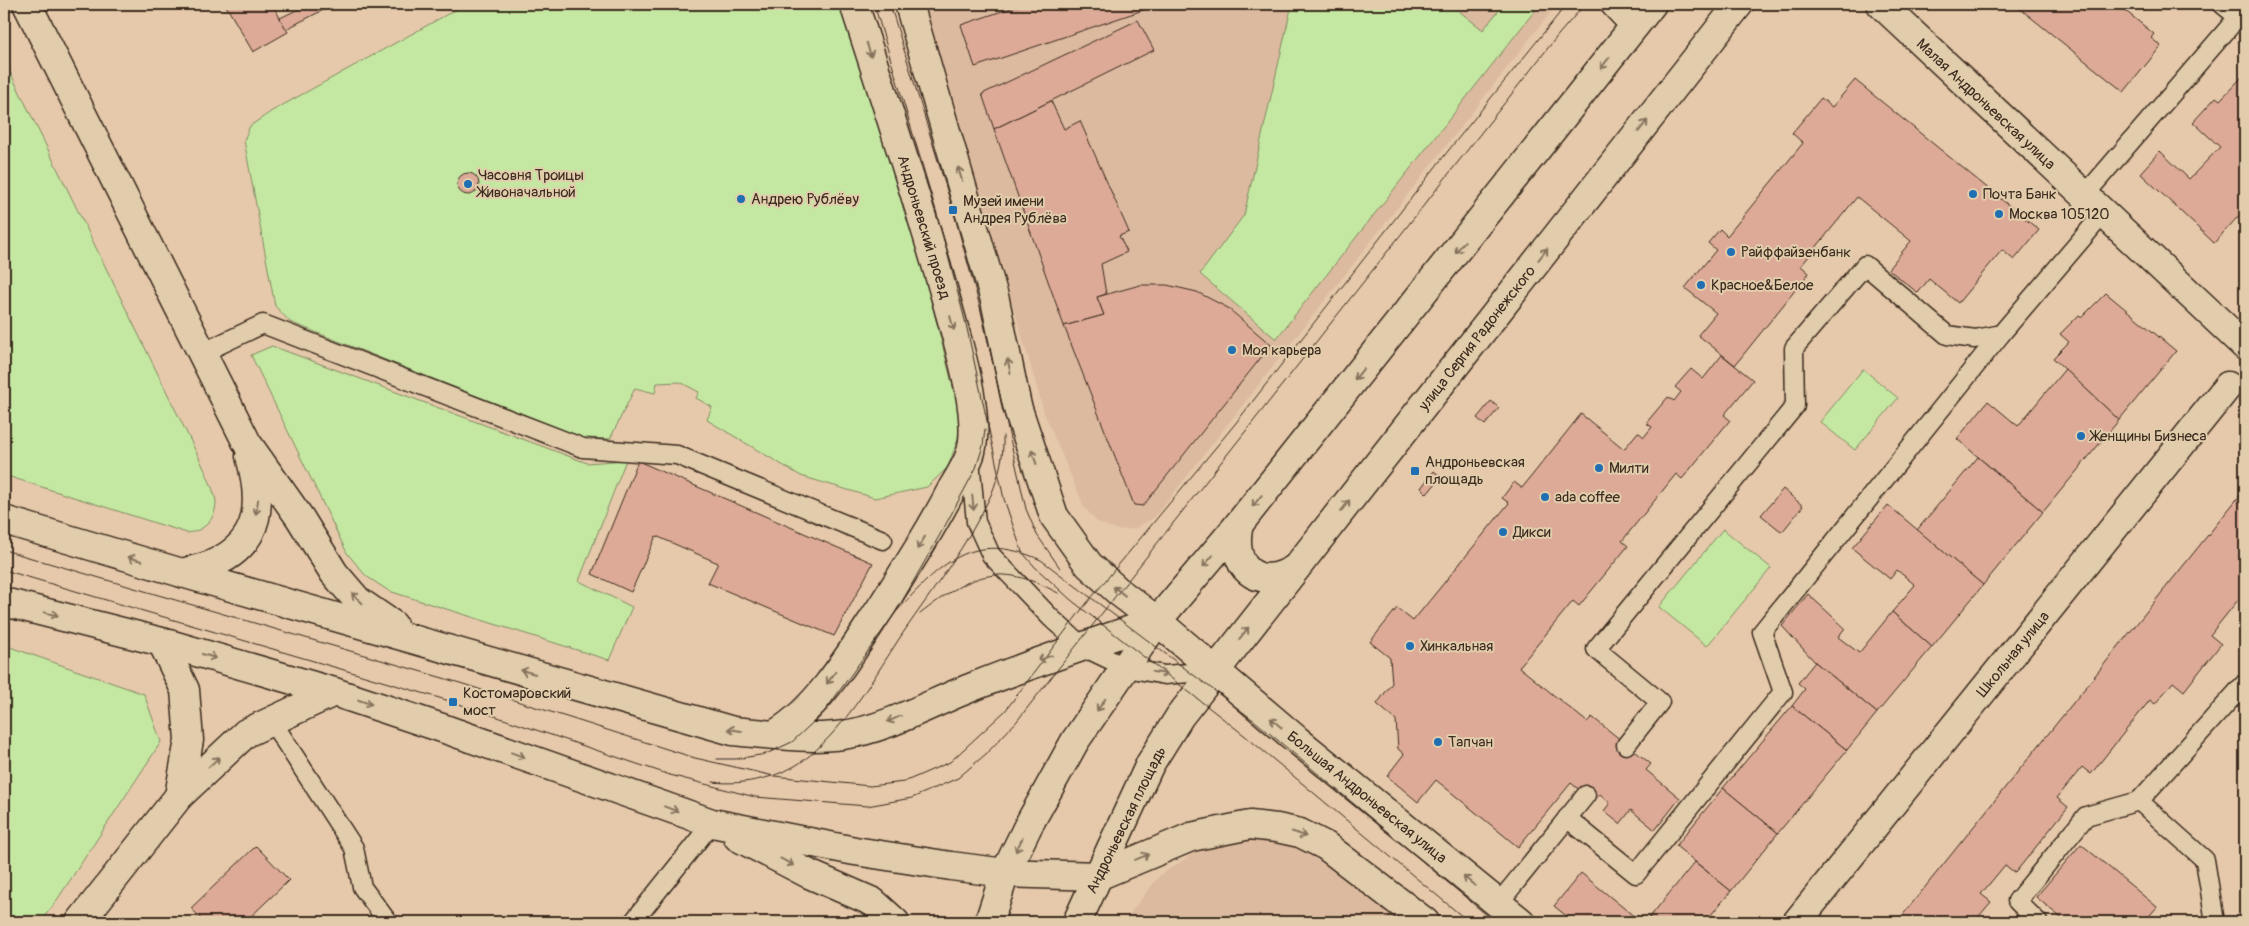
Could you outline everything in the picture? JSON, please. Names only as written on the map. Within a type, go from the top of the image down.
[{"type":"main road","points":[[27,4],[247,443],[300,518],[334,573],[358,601],[410,637]]},
{"type":"main road","name":"Андроньевский проезд","points":[[854,4],[923,217],[954,328],[972,416],[973,438],[970,454]]},
{"type":"main road","name":"Большая Андроньевская улица","points":[[909,4],[995,300],[1020,413],[1054,516],[1089,565],[1119,592],[1158,621],[1214,671],[1521,922]]},
{"type":"main road","points":[[1615,4],[1635,25]]},
{"type":"main road","points":[[989,922],[1005,873],[1028,826],[1075,741],[1158,621],[1239,524],[1652,4]]},
{"type":"main road","name":"улица Сергия Радонежского","points":[[1214,671],[1739,4]]},
{"type":"main road","name":"Малая Андроньевская улица","points":[[1881,4],[2245,346]]},
{"type":"main road","name":"Школьная улица","points":[[1797,922],[2228,386]]},
{"type":"main road","points":[[182,573],[215,563],[234,551],[250,532],[258,507],[258,484],[247,443]]},
{"type":"main road","points":[[776,733],[794,723],[819,695],[864,633],[938,517],[970,454]]},
{"type":"main road","points":[[4,520],[733,731],[843,736],[875,727],[1048,656],[1083,647],[1158,621]]},
{"type":"main road","points":[[1239,524],[1236,549],[1240,560],[1247,569],[1258,577],[1270,580],[1283,576],[1296,568]]},
{"type":"main road","points":[[4,602],[162,642],[334,692],[712,823],[855,851],[1005,873],[1098,876],[1192,838],[1250,825],[1277,828],[1300,833],[1326,846],[1425,922]]},
{"type":"main road","points":[[162,642],[185,690],[189,740],[179,796]]},
{"type":"main road","name":"Андроньевская площадь","points":[[1077,922],[1150,764],[1180,716],[1214,671]]},
{"type":"main road","points":[[80,922],[179,796],[246,733],[334,692]]},
{"type":"main road","points":[[712,823],[809,874],[873,902],[895,922]]},
{"type":"lane","points":[[1567,818],[1636,874],[1783,692],[1762,632],[2001,334],[2093,205],[2238,17],[2222,4]]},
{"type":"lane","points":[[1626,744],[1660,702],[1596,649],[1795,406],[1794,348],[1865,266],[1947,335],[1975,339],[2001,334]]},
{"type":"lane","points":[[202,353],[263,324],[583,448],[677,455],[883,540]]},
{"type":"lane","points":[[970,454],[976,522],[991,555],[1045,612],[1083,647],[1127,668],[1165,675],[1214,671]]},
{"type":"lane","points":[[2038,922],[2017,901],[2086,816],[2139,801],[2245,683]]},
{"type":"lane","points":[[271,720],[354,848],[362,887],[388,922]]},
{"type":"lane","points":[[1498,904],[1586,795]]},
{"type":"lane","points":[[2139,801],[2205,860],[2215,922]]},
{"type":"lane","points":[[632,922],[712,823]]},
{"type":"shaded area","points":[[924,4],[1557,4],[1155,517],[1134,529],[1118,530],[1097,522],[1084,507],[1045,415]]},
{"type":"shaded area","points":[[1243,836],[1280,838],[1320,852],[1408,922],[1126,922],[1131,912],[1159,876],[1197,851]]},
{"type":"green space","points":[[466,4],[839,4],[902,185],[960,415],[958,439],[948,467],[927,487],[875,498],[801,476],[707,420],[712,407],[696,398],[699,392],[680,382],[657,383],[655,393],[635,388],[610,439],[582,438],[290,322],[275,306],[244,140],[250,126],[272,111]]},
{"type":"green space","points":[[1292,4],[1450,4],[1483,30],[1504,4],[1540,4],[1276,339],[1200,274],[1244,215]]},
{"type":"green space","points":[[4,60],[210,482],[216,499],[215,509],[211,520],[198,530],[187,533],[4,475]]},
{"type":"green space","points":[[272,346],[587,463],[626,460],[579,581],[632,607],[609,660],[389,591],[366,576],[347,553],[251,355]]},
{"type":"green space","points":[[1863,369],[1898,398],[1855,450],[1820,422]]},
{"type":"green space","points":[[1723,529],[1771,568],[1707,646],[1659,607]]},
{"type":"green space","points":[[4,645],[144,694],[161,742],[55,903],[40,922],[4,922]]},
{"type":"building","points":[[225,4],[272,4],[288,32],[253,52]]},
{"type":"building","points":[[309,4],[335,4],[286,29],[280,18]]},
{"type":"building","points":[[1023,4],[1151,4],[1152,7],[975,67],[961,25]]},
{"type":"building","points":[[2014,4],[2117,4],[2154,34],[2151,38],[2161,46],[2124,92]]},
{"type":"building","points":[[1138,20],[1154,50],[994,129],[982,94]]},
{"type":"building","points":[[2245,74],[2245,209],[2214,243],[2140,173],[2160,151],[2189,179],[2220,147],[2193,122],[2216,97],[2220,100]]},
{"type":"building","points":[[1855,80],[2039,230],[2014,260],[2002,250],[1958,303],[1929,279],[1918,293],[1888,269],[1911,241],[1857,197],[1801,266],[1809,273],[1735,365],[1698,335],[1716,313],[1685,288],[1716,250],[1708,243],[1720,229],[1727,236],[1803,143],[1792,133],[1821,98],[1832,107]]},
{"type":"building","points":[[1051,101],[1064,129],[1080,121],[1129,232],[1119,236],[1127,252],[1101,264],[1106,294],[1097,297],[1104,315],[1064,326],[994,129]]},
{"type":"building","name":"Часовня Троицы Живоначальной","points":[[468,173],[476,176],[479,184],[476,192],[468,195],[460,192],[457,184],[460,176]]},
{"type":"building","points":[[1140,285],[1167,285],[1197,292],[1228,308],[1271,345],[1143,506],[1134,505],[1064,326],[1104,315],[1097,297]]},
{"type":"building","points":[[2106,293],[2176,351],[2119,420],[2053,358],[2069,342],[2060,334],[2079,315],[2082,317]]},
{"type":"building","points":[[1722,355],[1753,380],[1724,415],[1730,420],[1682,479],[1676,474],[1622,541],[1628,546],[1579,606],[1573,601],[1519,667],[1587,722],[1592,717],[1651,764],[1646,770],[1680,798],[1655,830],[1631,810],[1620,824],[1604,811],[1610,803],[1600,794],[1594,802],[1571,783],[1518,847],[1436,780],[1418,802],[1387,776],[1404,754],[1398,749],[1396,720],[1377,704],[1392,683],[1390,658],[1370,642],[1397,608],[1413,621],[1509,503],[1502,498],[1514,482],[1522,488],[1581,414],[1624,449],[1638,432],[1644,437],[1652,427],[1646,423],[1668,397],[1674,401],[1681,392],[1675,387],[1691,369],[1703,379]]},
{"type":"building","points":[[2065,369],[2119,420],[2043,512],[1957,439],[1988,401],[2018,426]]},
{"type":"building","points":[[1491,401],[1499,408],[1485,425],[1477,418]]},
{"type":"building","points":[[1978,457],[2043,512],[1983,585],[1917,530]]},
{"type":"building","points":[[638,461],[873,563],[834,636],[708,583],[718,563],[656,536],[631,592],[592,574]]},
{"type":"building","points":[[1434,471],[1441,477],[1427,494],[1421,488]]},
{"type":"building","points":[[1783,489],[1803,506],[1782,532],[1761,515]]},
{"type":"building","points":[[2245,489],[2245,606],[2238,600],[2210,635],[2221,644],[2184,691],[2173,682],[2155,704],[2150,700],[2091,774],[2082,767],[2057,798],[2068,807],[2015,873],[2005,865],[1981,894],[1991,902],[1974,922],[1897,922]]},
{"type":"building","points":[[1888,505],[1983,585],[1932,647],[1892,612],[1915,585],[1897,570],[1890,579],[1852,548]]},
{"type":"building","points":[[1808,594],[1845,628],[1838,637],[1859,653],[1892,612],[1932,647],[1877,713],[1815,662],[1782,626]]},
{"type":"building","points":[[1815,662],[1877,713],[1847,750],[1792,706],[1805,689],[1798,683]]},
{"type":"building","points":[[1792,706],[1847,750],[1778,833],[1723,788]]},
{"type":"building","points":[[1723,788],[1778,833],[1731,891],[1676,846]]},
{"type":"building","points":[[2081,844],[2157,907],[2144,922],[2066,922],[2036,897]]},
{"type":"building","points":[[256,846],[289,880],[245,922],[204,922],[191,908]]},
{"type":"building","points":[[1695,862],[1731,891],[1705,922],[1654,922],[1649,918]]},
{"type":"building","points":[[1581,873],[1641,922],[1574,922],[1554,906]]},
{"type":"tram line","points":[[874,4],[937,214],[966,324],[1004,499],[1022,552],[1035,567],[1071,600],[1244,735],[1469,922]]},
{"type":"tram line","points":[[890,4],[953,210],[980,307],[1026,509],[1037,535],[1060,568]]},
{"type":"tram line","points":[[4,550],[460,683],[695,758],[774,776],[870,786],[904,782],[950,762],[1005,711],[1082,609],[1235,424],[1448,151],[1567,4]]},
{"type":"tram line","points":[[4,570],[453,702],[670,775],[755,797],[867,806],[912,798],[958,778],[987,753],[1017,721],[1559,34],[1585,4]]},
{"type":"tram line","points":[[717,759],[736,759],[766,754],[792,742],[825,711],[896,612],[946,524],[976,468],[983,446],[985,429]]},
{"type":"tram line","points":[[713,782],[738,783],[776,775],[809,756],[837,729],[860,698],[972,531],[991,495],[996,480],[1002,458],[1003,436]]},
{"type":"tram line","points":[[896,612],[928,579],[943,566],[959,556],[976,550],[995,548],[1017,551],[1041,560],[1256,722],[1495,922]]},
{"type":"tram line","points":[[920,614],[954,590],[985,576],[1018,577],[1058,593]]},
{"type":"place","name":"Часовня Троицы Живоначальной","points":[[468,184]]},
{"type":"place","name":"Почта Банк","points":[[1973,194]]},
{"type":"place","name":"Андрею Рублёву","points":[[741,199]]},
{"type":"place","name":"Музей имени Андрея Рублёва","points":[[953,210]]},
{"type":"place","name":"Москва 105120","points":[[1999,214]]},
{"type":"place","name":"Райффайзенбанк","points":[[1731,252]]},
{"type":"place","name":"Красное&Белое","points":[[1701,285]]},
{"type":"place","name":"Моя карьера","points":[[1232,350]]},
{"type":"place","name":"Женщины Бизнеса","points":[[2081,436]]},
{"type":"place","name":"Милти","points":[[1599,468]]},
{"type":"place","name":"Андроньевская площадь","points":[[1415,471]]},
{"type":"place","name":"ada coffee","points":[[1545,497]]},
{"type":"place","name":"Дикси","points":[[1503,532]]},
{"type":"place","name":"Хинкальная","points":[[1410,646]]},
{"type":"place","name":"Костомаровский мост","points":[[453,702]]},
{"type":"place","name":"Тапчан","points":[[1438,742]]}]
